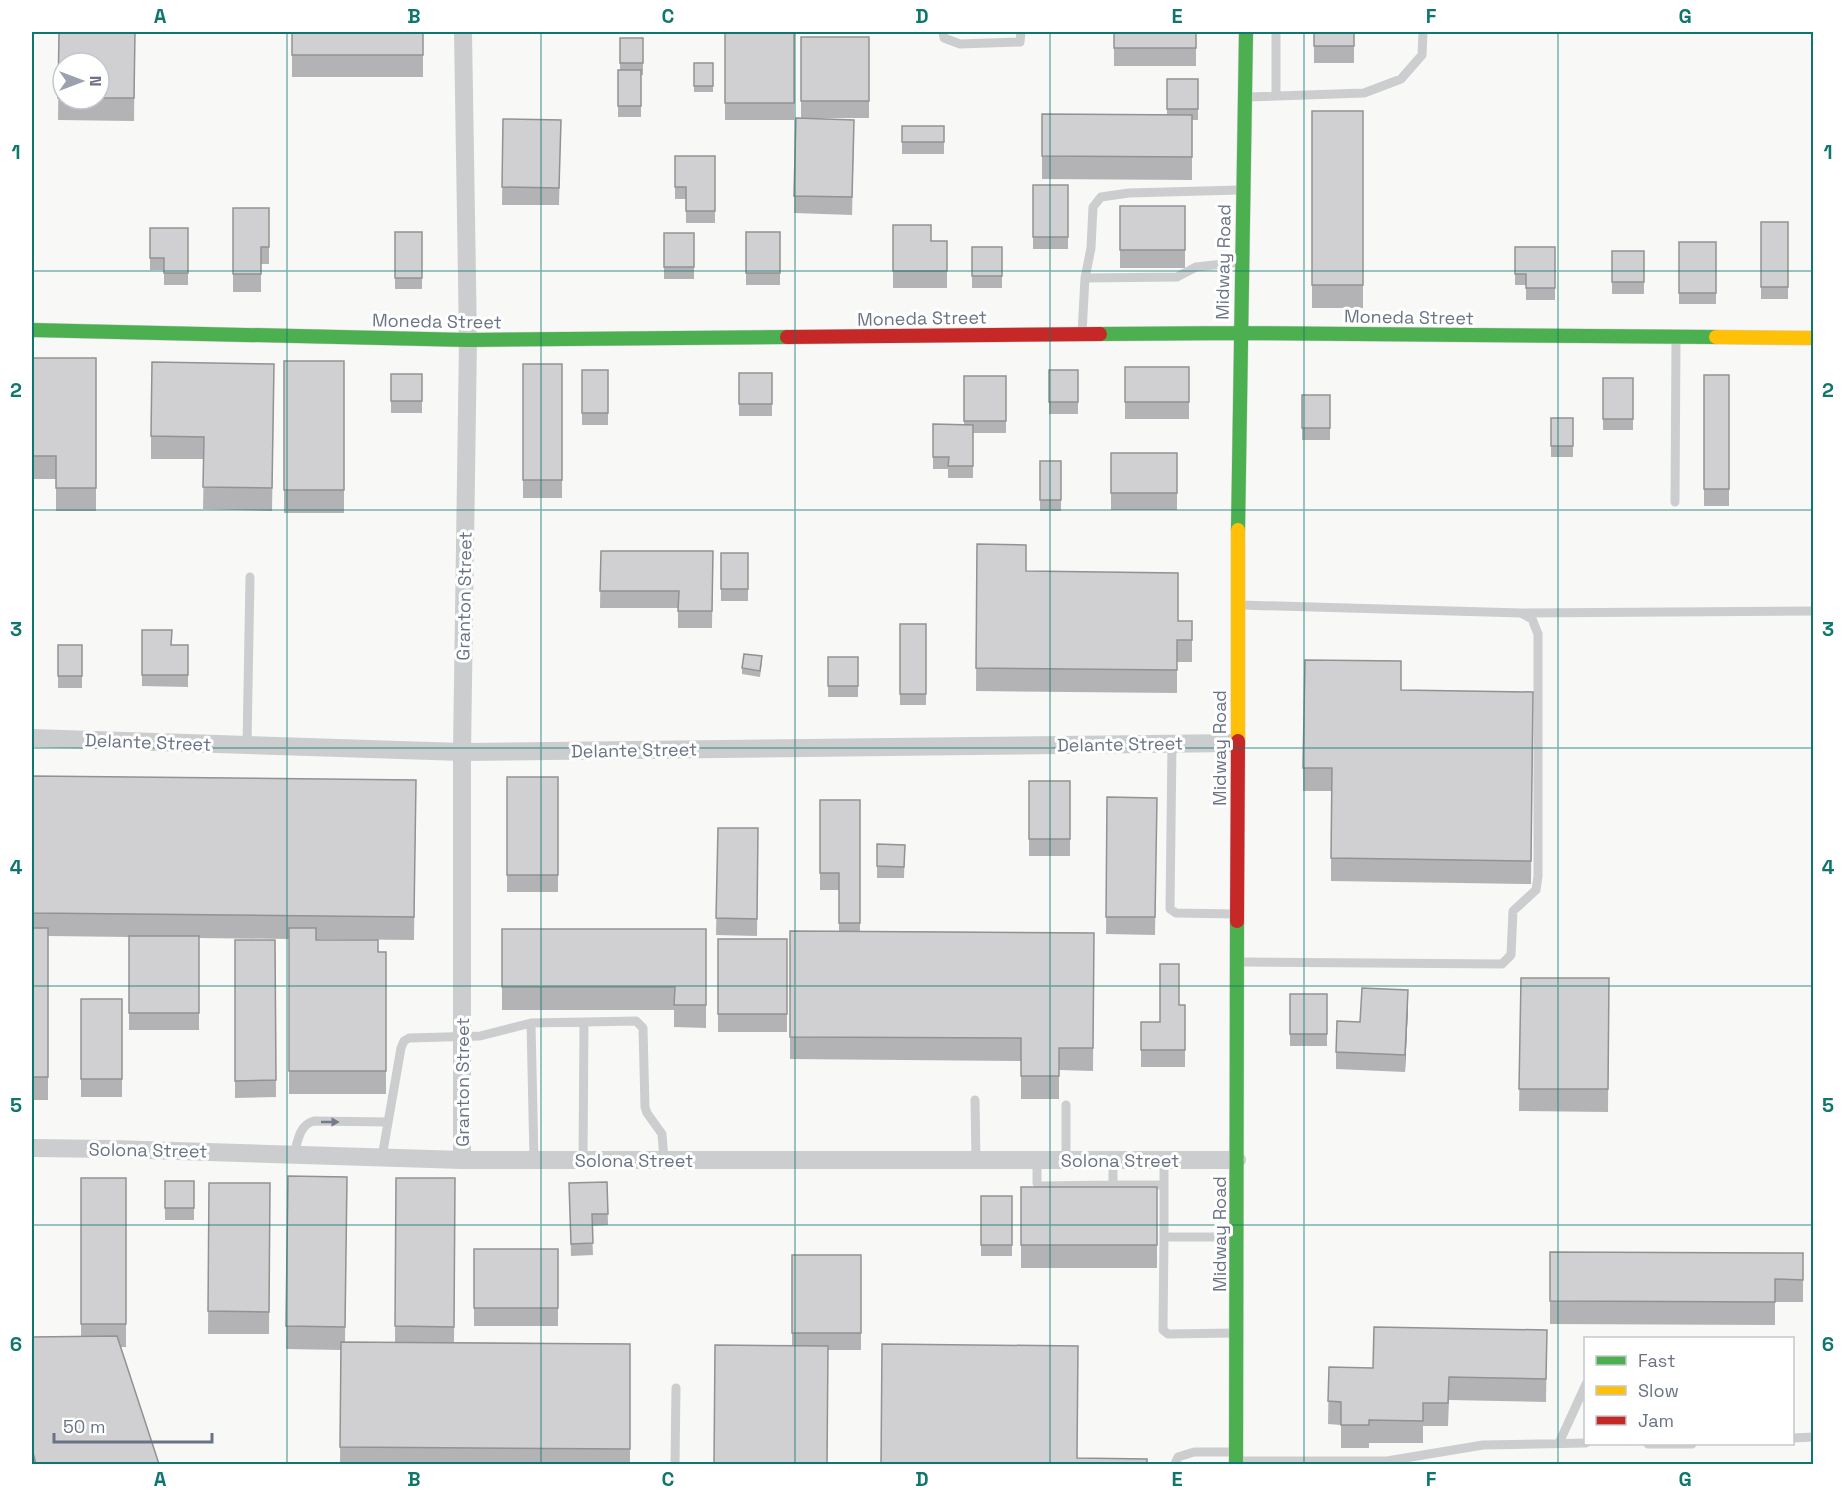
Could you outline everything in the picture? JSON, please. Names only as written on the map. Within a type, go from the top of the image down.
[{"type":"street","name":"Granton Street","points":[[462,1160],[462,752],[468,340],[463,32]]},
{"type":"street","name":"Midway Road","points":[[1236,1459],[1237,743],[1240,333],[1246,32]]},
{"type":"street","name":"Moneda Street","points":[[32,330],[468,340],[1240,333],[1814,338]]},
{"type":"street","name":"Delante Street","points":[[32,738],[462,752],[1237,743]]},
{"type":"street","name":"Solona Street","points":[[32,1148],[462,1160],[1237,1160]]},
{"type":"lane","points":[[943,32],[944,38],[960,44],[1020,42],[1021,32]]},
{"type":"lane","points":[[1276,32],[1276,96]]},
{"type":"lane","points":[[1245,97],[1364,93],[1401,79],[1422,55],[1423,32]]},
{"type":"lane","points":[[1082,335],[1085,278],[1091,248],[1093,207],[1101,197],[1129,193],[1243,189]]},
{"type":"lane","points":[[1085,278],[1177,277],[1196,267],[1241,262]]},
{"type":"lane","points":[[1676,337],[1676,502]]},
{"type":"lane","points":[[247,745],[250,577]]},
{"type":"lane","points":[[1238,605],[1521,613],[1814,611]]},
{"type":"lane","points":[[1237,962],[1502,964],[1511,955],[1513,911],[1536,890],[1538,876],[1538,634],[1532,619],[1521,613]]},
{"type":"lane","points":[[1172,744],[1170,909],[1176,913],[1237,914]]},
{"type":"lane","points":[[382,1157],[404,1041],[413,1037],[493,1034],[531,1023],[636,1021],[641,1023],[643,1028],[645,1107],[662,1134],[664,1160]]},
{"type":"lane","points":[[583,1160],[584,1022]]},
{"type":"lane","points":[[531,1023],[534,1160]]},
{"type":"lane","points":[[975,1100],[976,1160]]},
{"type":"lane","points":[[1066,1105],[1066,1160]]},
{"type":"lane","points":[[294,1155],[302,1128],[307,1123],[314,1121],[388,1122]]},
{"type":"lane","points":[[1037,1160],[1037,1184],[1040,1185],[1164,1185]]},
{"type":"lane","points":[[1113,1160],[1113,1185]]},
{"type":"lane","points":[[1164,1160],[1163,1330],[1168,1334],[1236,1333]]},
{"type":"lane","points":[[1164,1237],[1237,1237]]},
{"type":"lane","points":[[675,1464],[676,1388]]},
{"type":"lane","points":[[1559,1443],[1584,1388]]},
{"type":"lane","points":[[1794,1438],[1814,1437]]},
{"type":"lane","points":[[1175,1464],[1179,1457],[1194,1452],[1236,1459],[1368,1463],[1432,1455],[1484,1444],[1584,1443]]},
{"type":"building","points":[[59,32],[135,32],[134,98],[111,98],[111,51],[59,51]]},
{"type":"building","points":[[292,32],[423,32],[423,55],[292,55]]},
{"type":"building","points":[[725,32],[794,32],[794,103],[725,103]]},
{"type":"building","points":[[1114,32],[1196,32],[1196,48],[1114,48]]},
{"type":"building","points":[[1314,32],[1354,32],[1354,46],[1314,46]]},
{"type":"building","points":[[801,37],[869,37],[869,101],[801,101]]},
{"type":"building","points":[[620,38],[643,38],[643,63],[620,63]]},
{"type":"building","points":[[694,63],[713,63],[713,86],[694,86]]},
{"type":"building","points":[[618,70],[641,70],[641,106],[618,106]]},
{"type":"building","points":[[1167,79],[1198,79],[1198,109],[1167,109]]},
{"type":"building","points":[[1312,111],[1363,111],[1363,285],[1312,285]]},
{"type":"building","points":[[1042,114],[1192,115],[1192,157],[1042,156]]},
{"type":"building","points":[[796,118],[854,120],[852,197],[794,196]]},
{"type":"building","points":[[503,119],[561,120],[559,188],[502,187]]},
{"type":"building","points":[[902,126],[944,126],[944,142],[902,142]]},
{"type":"building","points":[[675,156],[715,156],[715,211],[686,211],[686,187],[675,187]]},
{"type":"building","points":[[1033,185],[1068,185],[1068,237],[1033,237]]},
{"type":"building","points":[[1120,206],[1185,206],[1185,250],[1120,250]]},
{"type":"building","points":[[233,208],[269,208],[269,247],[261,247],[261,274],[233,274]]},
{"type":"building","points":[[1761,222],[1788,222],[1788,287],[1761,287]]},
{"type":"building","points":[[893,225],[931,225],[931,241],[947,241],[947,271],[893,271]]},
{"type":"building","points":[[150,228],[188,228],[188,273],[164,273],[164,258],[150,258]]},
{"type":"building","points":[[395,232],[422,232],[422,278],[395,278]]},
{"type":"building","points":[[746,232],[780,232],[780,273],[746,273]]},
{"type":"building","points":[[664,233],[694,233],[694,267],[664,267]]},
{"type":"building","points":[[1679,242],[1716,242],[1716,293],[1679,293]]},
{"type":"building","points":[[972,247],[1002,247],[1002,276],[972,276]]},
{"type":"building","points":[[1515,247],[1555,247],[1555,288],[1526,288],[1526,274],[1515,274]]},
{"type":"building","points":[[1612,251],[1644,251],[1644,282],[1612,282]]},
{"type":"building","points":[[32,358],[96,358],[96,488],[56,488],[56,456],[32,456]]},
{"type":"building","points":[[284,361],[344,361],[344,490],[284,490]]},
{"type":"building","points":[[152,362],[274,364],[272,488],[203,487],[204,437],[151,436]]},
{"type":"building","points":[[523,364],[562,364],[562,480],[523,480]]},
{"type":"building","points":[[1125,367],[1189,367],[1189,402],[1125,402]]},
{"type":"building","points":[[582,370],[608,370],[608,413],[582,413]]},
{"type":"building","points":[[1049,370],[1078,370],[1078,402],[1049,402]]},
{"type":"building","points":[[739,373],[772,373],[772,404],[739,404]]},
{"type":"building","points":[[391,374],[422,374],[422,401],[391,401]]},
{"type":"building","points":[[1704,375],[1729,375],[1729,489],[1704,489]]},
{"type":"building","points":[[964,376],[1006,376],[1006,421],[964,421]]},
{"type":"building","points":[[1603,378],[1633,378],[1633,419],[1603,419]]},
{"type":"building","points":[[1302,395],[1330,395],[1330,428],[1302,428]]},
{"type":"building","points":[[1551,418],[1573,418],[1573,446],[1551,446]]},
{"type":"building","points":[[933,424],[973,425],[973,466],[948,466],[949,457],[933,457]]},
{"type":"building","points":[[1111,453],[1177,453],[1177,493],[1111,493]]},
{"type":"building","points":[[1040,461],[1061,461],[1061,500],[1040,500]]},
{"type":"building","points":[[977,544],[1026,545],[1026,571],[1178,573],[1178,621],[1192,621],[1192,640],[1177,640],[1177,670],[976,668]]},
{"type":"building","points":[[601,551],[713,551],[712,611],[678,611],[679,591],[600,591]]},
{"type":"building","points":[[721,553],[748,553],[748,589],[721,589]]},
{"type":"building","points":[[900,624],[926,624],[926,694],[900,694]]},
{"type":"building","points":[[142,630],[172,630],[171,645],[188,645],[188,675],[142,675]]},
{"type":"building","points":[[58,645],[82,645],[82,676],[58,676]]},
{"type":"building","points":[[744,654],[762,656],[760,671],[742,668]]},
{"type":"building","points":[[828,657],[858,657],[858,686],[828,686]]},
{"type":"building","points":[[1305,660],[1401,661],[1401,690],[1533,692],[1531,861],[1331,858],[1332,768],[1303,768]]},
{"type":"building","points":[[32,776],[416,780],[414,917],[32,913]]},
{"type":"building","points":[[507,777],[558,777],[558,875],[507,875]]},
{"type":"building","points":[[1029,781],[1070,781],[1070,839],[1029,839]]},
{"type":"building","points":[[1107,797],[1157,798],[1155,917],[1106,917]]},
{"type":"building","points":[[820,800],[860,800],[860,923],[839,923],[839,873],[820,873]]},
{"type":"building","points":[[718,828],[758,828],[757,919],[716,918]]},
{"type":"building","points":[[877,844],[905,845],[904,867],[877,866]]},
{"type":"building","points":[[32,928],[48,928],[48,1077],[32,1077]]},
{"type":"building","points":[[289,928],[316,928],[316,940],[378,940],[378,952],[386,952],[386,1071],[289,1071]]},
{"type":"building","points":[[502,929],[706,929],[706,1005],[674,1005],[675,987],[502,987]]},
{"type":"building","points":[[790,931],[1094,933],[1093,1048],[1059,1048],[1059,1076],[1021,1076],[1021,1038],[790,1037]]},
{"type":"building","points":[[129,936],[199,936],[199,1013],[129,1013]]},
{"type":"building","points":[[718,939],[787,939],[787,1014],[718,1014]]},
{"type":"building","points":[[235,940],[275,940],[276,1080],[235,1081]]},
{"type":"building","points":[[1160,964],[1179,964],[1179,1005],[1185,1005],[1185,1050],[1141,1050],[1141,1022],[1160,1022]]},
{"type":"building","points":[[1521,978],[1609,978],[1608,1089],[1519,1089]]},
{"type":"building","points":[[1362,988],[1408,990],[1405,1055],[1336,1052],[1337,1021],[1360,1022]]},
{"type":"building","points":[[1290,994],[1327,994],[1327,1034],[1290,1034]]},
{"type":"building","points":[[81,999],[122,999],[122,1079],[81,1079]]},
{"type":"building","points":[[288,1176],[347,1177],[345,1327],[286,1326]]},
{"type":"building","points":[[81,1178],[126,1178],[126,1324],[81,1324]]},
{"type":"building","points":[[396,1178],[455,1178],[454,1327],[395,1326]]},
{"type":"building","points":[[165,1181],[194,1181],[194,1208],[165,1208]]},
{"type":"building","points":[[607,1182],[608,1214],[592,1214],[593,1243],[571,1244],[569,1183]]},
{"type":"building","points":[[209,1183],[270,1183],[269,1312],[208,1311]]},
{"type":"building","points":[[1021,1187],[1157,1187],[1157,1245],[1021,1245]]},
{"type":"building","points":[[981,1196],[1012,1196],[1012,1245],[981,1245]]},
{"type":"building","points":[[474,1249],[558,1249],[558,1308],[474,1308]]},
{"type":"building","points":[[1550,1252],[1803,1253],[1803,1280],[1775,1279],[1775,1302],[1550,1301]]},
{"type":"building","points":[[792,1255],[861,1255],[861,1333],[792,1333]]},
{"type":"building","points":[[1374,1327],[1547,1330],[1546,1379],[1449,1377],[1448,1403],[1423,1403],[1423,1421],[1369,1420],[1369,1425],[1341,1425],[1341,1402],[1328,1401],[1329,1367],[1373,1368]]},
{"type":"building","points":[[117,1336],[159,1464],[36,1464],[32,1449],[32,1337]]},
{"type":"building","points":[[341,1342],[630,1344],[630,1449],[340,1447]]},
{"type":"building","points":[[882,1344],[1078,1346],[1077,1458],[1147,1459],[1147,1464],[881,1464]]},
{"type":"building","points":[[715,1345],[828,1346],[827,1464],[714,1464]]},
{"type":"traffic: fast","points":[[1238,530],[1246,32]]},
{"type":"traffic: fast","points":[[32,330],[468,340],[787,337]]},
{"type":"traffic: fast","points":[[1100,334],[1716,337]]},
{"type":"traffic: fast","points":[[1236,1464],[1237,921]]},
{"type":"traffic: slow","points":[[1716,337],[1814,338]]},
{"type":"traffic: slow","points":[[1238,530],[1238,741]]},
{"type":"traffic: jam","points":[[787,337],[1100,334]]},
{"type":"traffic: jam","points":[[1237,921],[1238,741]]}]
